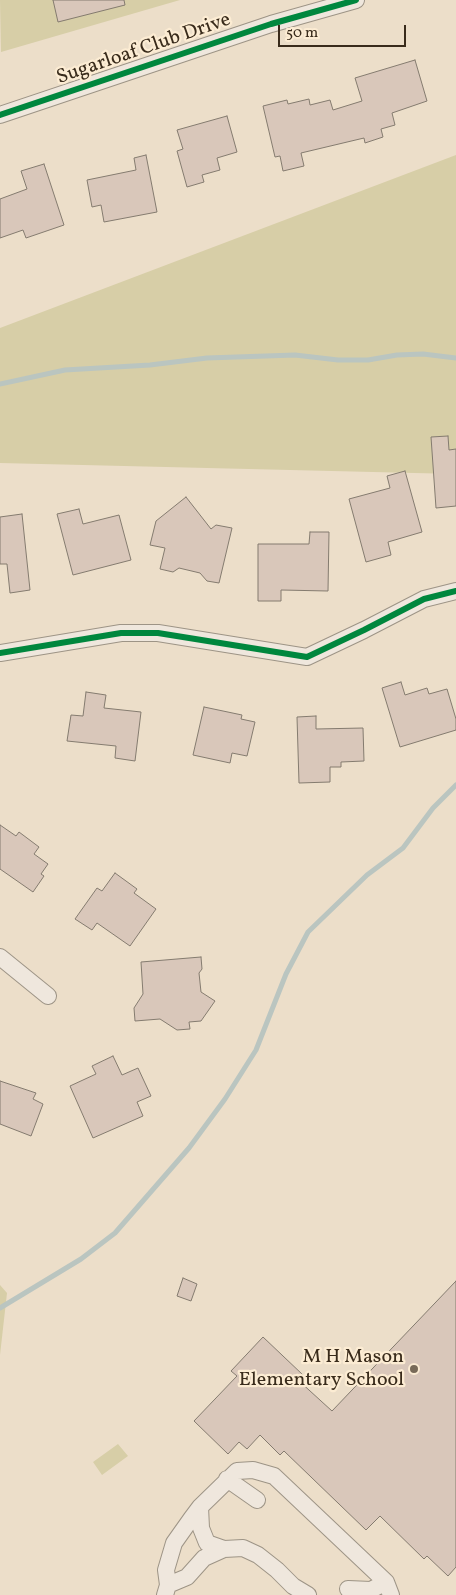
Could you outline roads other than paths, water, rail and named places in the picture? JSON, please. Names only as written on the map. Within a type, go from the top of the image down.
[{"type":"street","name":"Sugarloaf Club Drive","points":[[0,115],[271,24],[356,0]]},
{"type":"street","points":[[0,653],[121,634],[158,633],[306,657],[424,599],[456,591]]},
{"type":"street","points":[[0,957],[48,996]]},
{"type":"street","points":[[167,1590],[166,1570],[174,1543],[200,1507],[227,1479],[237,1471],[253,1470],[274,1476],[388,1588]]},
{"type":"street","points":[[227,1479],[257,1500]]},
{"type":"street","points":[[200,1507],[202,1528],[208,1543],[224,1550]]},
{"type":"street","points":[[167,1590],[187,1577],[204,1558],[224,1550],[243,1548],[258,1555],[293,1586],[308,1595]]},
{"type":"street","points":[[348,1589],[371,1590],[388,1588]]},
{"type":"waterway","points":[[0,384],[65,370],[150,365],[207,358],[295,355],[338,360],[368,360],[397,355],[423,354],[456,358]]},
{"type":"waterway","points":[[0,1308],[81,1259],[115,1233],[189,1148],[225,1099],[256,1050],[286,974],[308,932],[367,875],[403,848],[433,808],[456,785]]},
{"type":"place","name":"M H Mason Elementary School","points":[[414,1369]]}]
